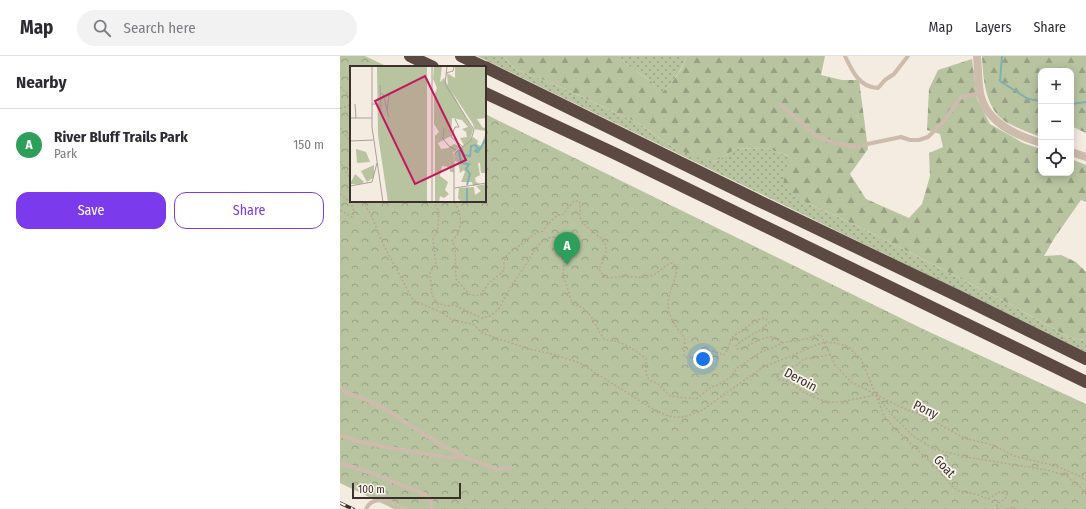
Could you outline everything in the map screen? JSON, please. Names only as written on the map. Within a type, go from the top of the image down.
[{"type":"highway","points":[[410,56],[431,66]]},
{"type":"highway","points":[[461,56],[483,66]]},
{"type":"highway","points":[[486,67],[1086,359]]},
{"type":"highway","points":[[486,93],[594,144],[1086,382]]},
{"type":"street","points":[[977,56],[980,93],[992,117],[999,124],[1038,142]]},
{"type":"street","points":[[1074,153],[1086,157]]},
{"type":"lane","points":[[845,56],[853,73],[860,81],[870,88],[878,88],[894,74],[908,56]]},
{"type":"lane","points":[[781,105],[817,136],[831,142],[853,147],[901,137],[910,140],[919,140],[928,137],[943,122],[961,97],[980,93]]},
{"type":"lane","points":[[340,387],[346,393],[364,398],[385,409],[438,443],[462,456],[496,469],[511,468]]},
{"type":"lane","points":[[340,435],[357,441],[396,449],[451,458],[462,456]]},
{"type":"lane","points":[[340,463],[422,493],[430,498],[432,505],[430,509]]},
{"type":"lane","points":[[366,509],[367,506],[376,501],[385,500],[406,509]]},
{"type":"path","points":[[340,87],[350,96]]},
{"type":"path","points":[[340,108],[350,105]]},
{"type":"path","points":[[340,128],[350,142]]},
{"type":"path","points":[[340,161],[350,178]]},
{"type":"path","points":[[340,194],[353,207],[354,213],[352,217],[340,210]]},
{"type":"path","points":[[454,202],[458,208],[460,217],[460,228],[458,234],[452,241],[455,248],[456,279],[470,294],[475,296],[480,295],[490,282],[504,270],[504,262],[507,255],[536,233],[542,231],[558,215],[562,215],[574,201],[579,201],[581,205],[580,213],[582,221],[596,235],[604,240],[606,254],[599,269],[605,278],[627,276],[641,278],[658,273],[668,264],[672,263],[674,265],[676,268],[676,276],[672,283],[668,305],[674,323],[685,338],[684,356],[690,358],[706,350],[724,355],[731,338],[757,320],[766,318],[769,322],[765,327],[739,342],[736,346],[737,349],[750,345],[763,337],[775,338],[780,340],[782,343]]},
{"type":"path","points":[[364,202],[372,217],[383,244],[413,300],[445,314],[451,319],[474,325],[482,333],[529,349],[552,354],[580,363],[665,415],[674,418],[684,417],[701,411],[763,367],[816,345],[825,342],[835,343],[847,346],[861,359],[876,395],[891,414],[913,436],[934,449],[966,457],[1047,470],[1065,475],[1086,494]]},
{"type":"path","points":[[434,202],[439,211],[438,229],[433,239],[436,264],[430,272],[432,295],[436,302],[445,306],[454,305],[482,318],[490,316],[498,310],[535,249],[542,242],[551,237],[558,238],[565,242],[569,248],[569,256],[564,262],[563,274],[572,303],[583,308],[590,315],[600,335],[605,340],[618,341],[628,346],[646,359],[646,374],[650,380],[658,384],[670,396],[696,398],[711,387],[718,385],[731,377],[737,368],[761,352],[782,343],[792,340],[806,339],[816,335],[821,335],[825,342]]},
{"type":"path","name":"Pony","points":[[825,342],[835,365],[852,382],[876,395],[930,419],[964,438],[992,445],[1014,456],[1056,466],[1077,474],[1086,480]]},
{"type":"path","name":"Deroin","points":[[831,355],[804,359],[797,365],[782,371],[777,376],[778,380],[789,381],[803,392],[826,402],[840,402],[876,395]]},
{"type":"path","name":"Goat","points":[[876,395],[884,416],[893,427],[936,467],[952,486],[959,491],[976,494],[988,499],[999,492],[1004,492],[1007,495],[1005,499],[997,504],[997,508],[999,509]]},
{"type":"path","points":[[1008,509],[1012,507],[1017,509]]},
{"type":"green space","points":[[340,56],[365,56],[386,66],[350,66],[350,202],[486,202],[486,114],[925,330],[1086,404],[1086,509],[394,509],[340,483]]},
{"type":"green space","points":[[477,56],[503,56],[515,69],[554,84],[638,123],[673,147],[714,162],[736,149],[766,148],[789,156],[803,201],[862,228],[1006,302],[1070,338],[1086,340],[1086,352]]},
{"type":"green space","points":[[503,56],[619,56],[627,65],[652,82],[660,95],[680,72],[686,56],[825,56],[821,75],[842,80],[859,80],[868,149],[850,174],[866,199],[909,218],[922,204],[930,176],[929,153],[943,147],[940,134],[927,130],[929,89],[938,70],[972,59],[977,99],[990,124],[1023,143],[1038,148],[1038,176],[1074,176],[1074,160],[1086,165],[1086,202],[1081,200],[1055,237],[1044,256],[1061,255],[1076,262],[1086,272],[1086,340],[1070,338],[1006,302],[862,228],[803,201],[783,185],[789,156],[766,148],[736,149],[714,162],[700,159],[673,147],[638,123],[554,84],[515,69]]},
{"type":"green space","points":[[619,56],[686,56],[679,72],[660,96],[652,82],[627,65]]},
{"type":"green space","points":[[982,56],[1086,56],[1086,133],[1074,127],[1074,68],[1038,68],[1038,136],[1006,122],[999,116],[989,101],[983,74]]},
{"type":"waterway","points":[[1002,56],[1000,81],[1028,99],[1038,101]]},
{"type":"waterway","points":[[1074,104],[1086,102]]},
{"type":"railway","points":[[340,503],[353,509]]},
{"type":"place","name":"River Bluff Trails Park","points":[[567,265]]}]
